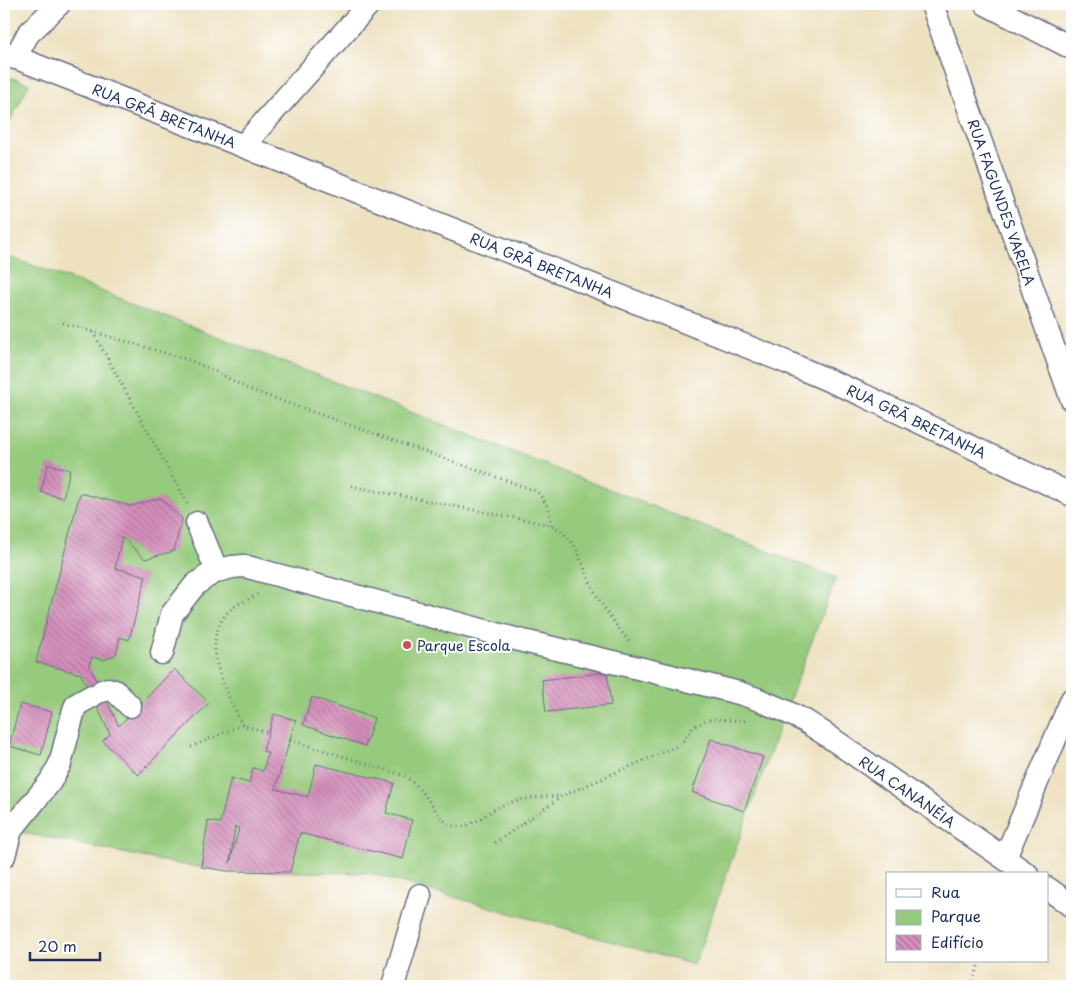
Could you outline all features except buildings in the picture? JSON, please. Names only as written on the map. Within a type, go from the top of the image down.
[{"type":"street","points":[[9,56],[28,34],[59,4]]},
{"type":"street","points":[[243,146],[369,4]]},
{"type":"street","name":"RUA FAGUNDES VARELA","points":[[932,4],[1072,400]]},
{"type":"street","points":[[986,4],[1072,48]]},
{"type":"street","name":"RUA GRÃ BRETANHA","points":[[9,56],[243,146],[786,362],[863,396],[1072,495]]},
{"type":"street","points":[[162,653],[172,614],[195,585],[217,571],[198,523]]},
{"type":"street","name":"RUA CANANÉIA","points":[[217,571],[244,566],[523,641],[651,671],[757,699],[805,721],[1024,872]]},
{"type":"street","points":[[4,856],[11,830],[55,774],[60,764],[76,705],[108,688],[115,691],[130,706]]},
{"type":"street","points":[[1005,858],[1072,699]]},
{"type":"street","points":[[1048,889],[1072,906]]},
{"type":"street","points":[[393,986],[420,895]]},
{"type":"path","points":[[63,323],[189,360],[220,373],[248,389],[536,491],[545,501],[549,510],[550,525]]},
{"type":"path","points":[[93,332],[198,523]]},
{"type":"path","points":[[351,486],[550,525],[561,531],[572,541],[579,553],[592,587],[605,609],[651,671]]},
{"type":"path","points":[[242,724],[218,668],[215,656],[215,638],[222,620],[230,611],[269,587],[279,576]]},
{"type":"path","points":[[496,843],[562,796],[676,747],[693,727],[707,720],[748,720],[778,708]]},
{"type":"path","points":[[191,747],[242,724],[269,733]]},
{"type":"path","points":[[290,740],[403,775],[414,783],[441,817],[450,825],[462,827],[471,824],[507,803],[532,797],[562,796]]},
{"type":"path","points":[[971,986],[980,962]]},
{"type":"green space","points":[[4,75],[29,84],[4,133]]},
{"type":"green space","name":"Parque Escola","points":[[4,255],[73,280],[836,578],[780,725],[694,965],[369,873],[228,871],[178,864],[4,829]]},
{"type":"place","name":"Parque Escola","points":[[407,645]]}]
